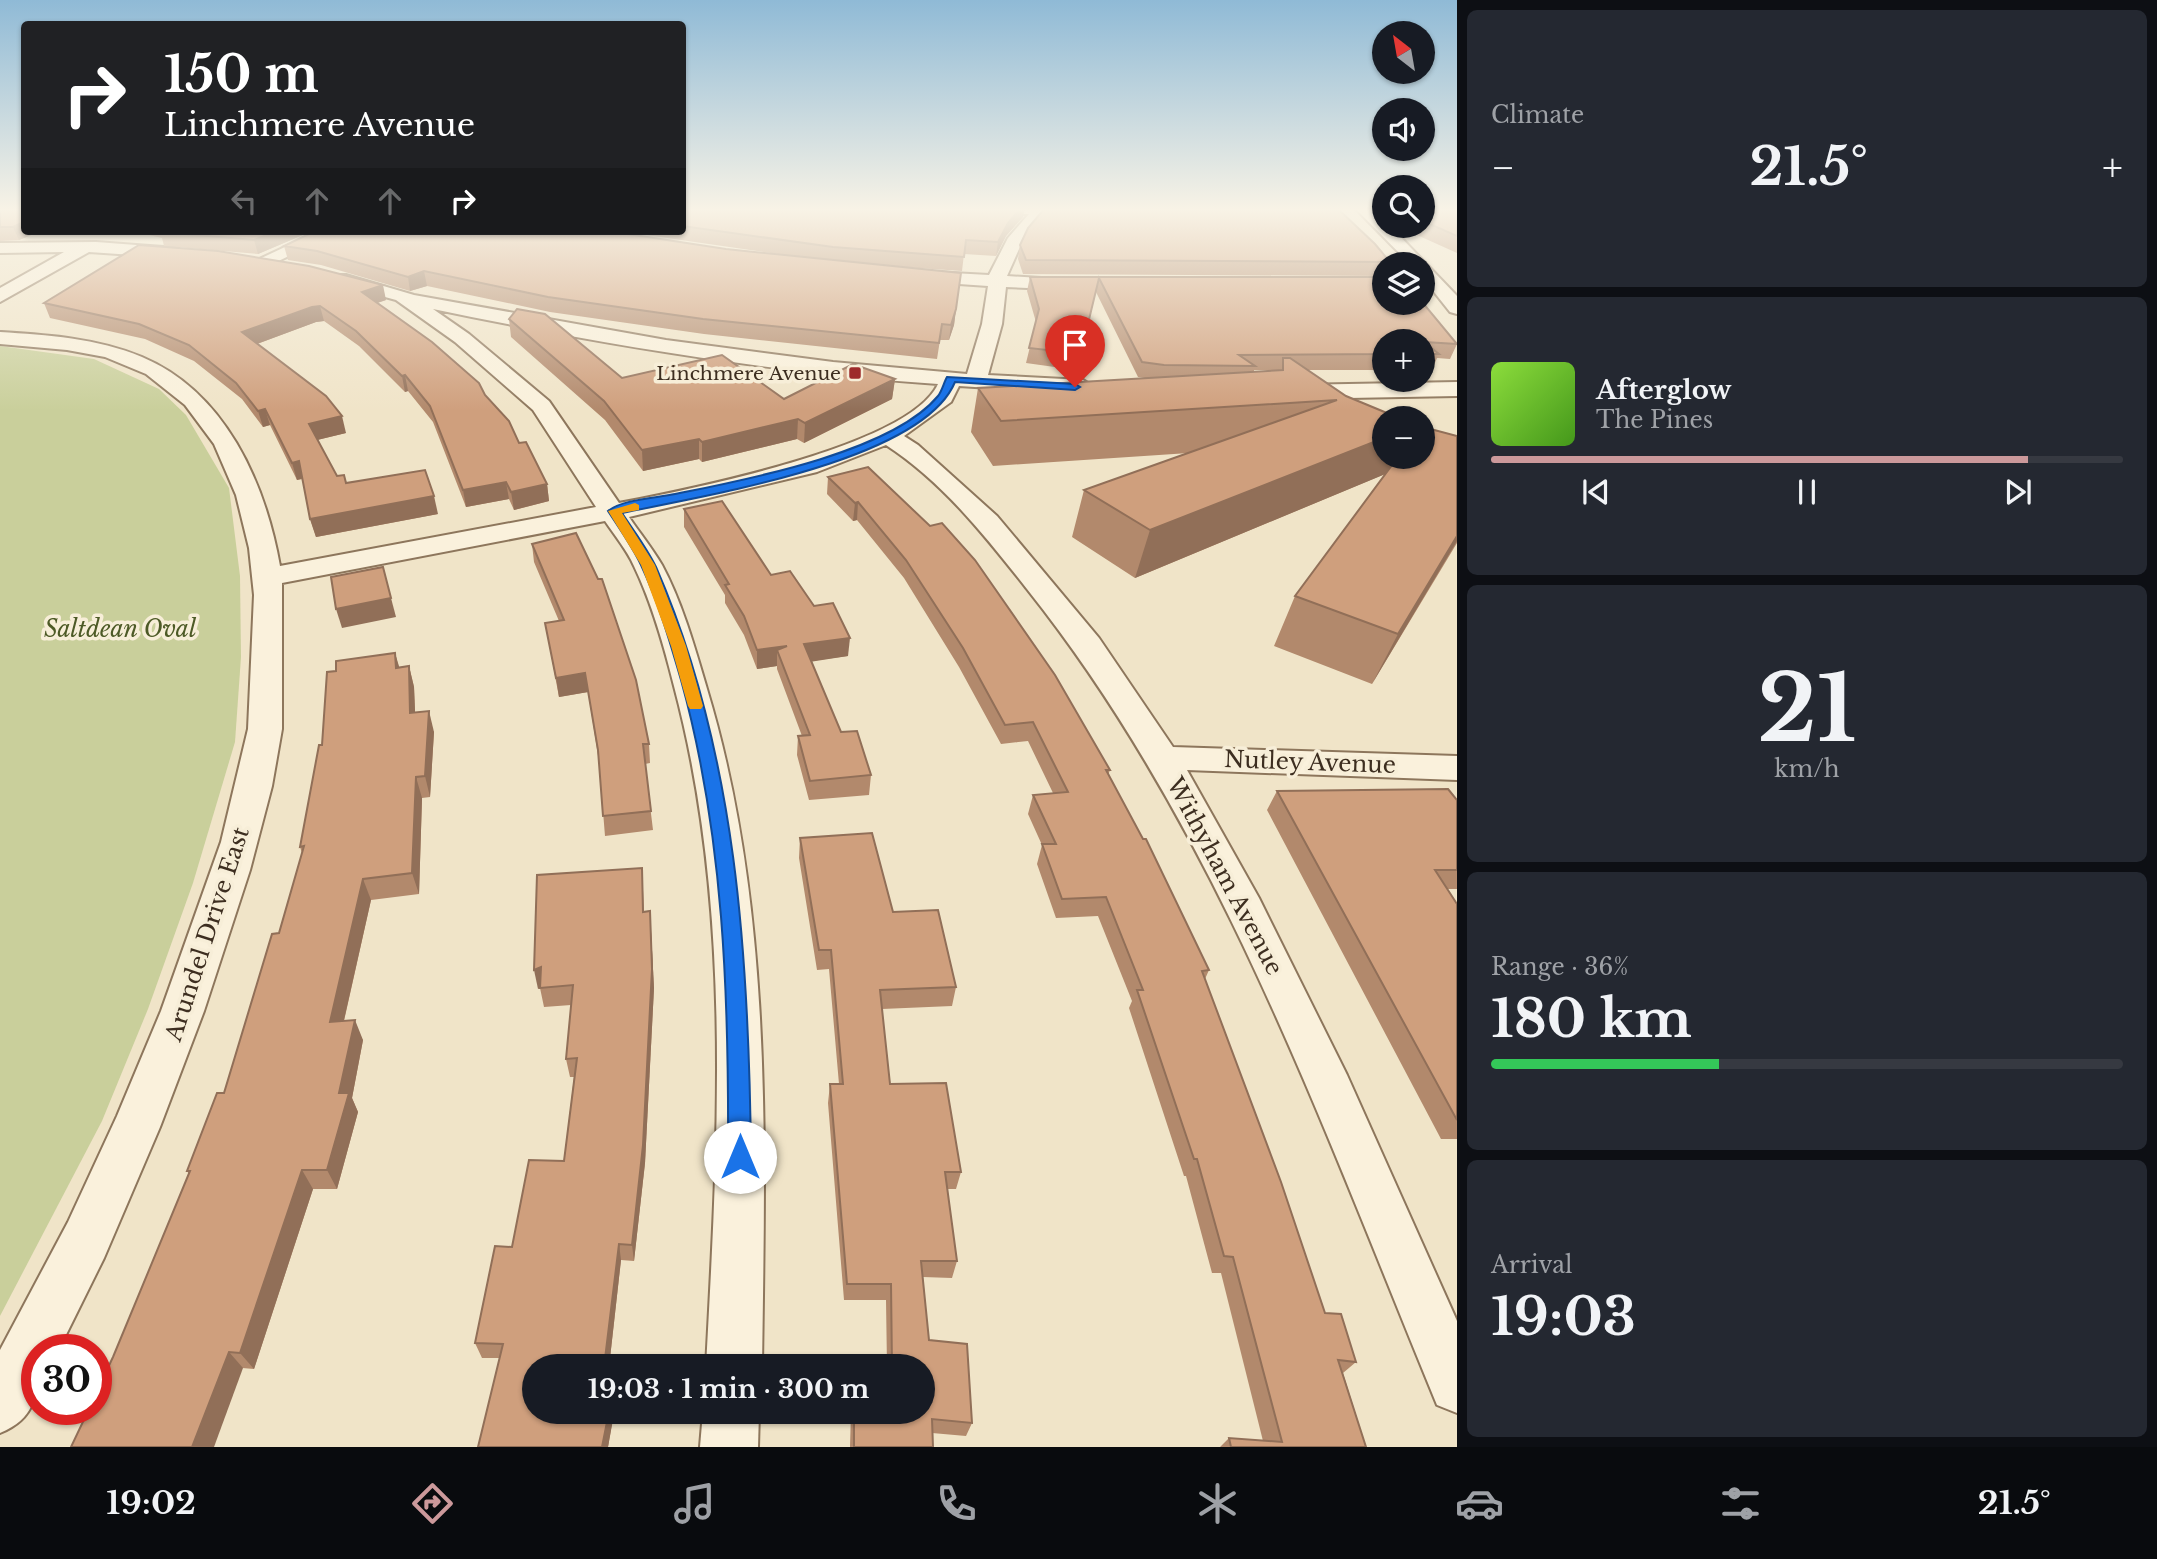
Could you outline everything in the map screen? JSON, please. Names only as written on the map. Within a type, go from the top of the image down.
[{"type":"street","points":[[0,296],[36,276]]},
{"type":"street","points":[[326,276],[512,321],[649,344],[951,379],[1104,388]]},
{"type":"street","points":[[912,276],[1098,286]]},
{"type":"street","points":[[976,380],[992,324],[999,276]]},
{"type":"street","points":[[1435,276],[1457,277]]},
{"type":"street","points":[[1435,284],[1457,308]]},
{"type":"street","points":[[403,296],[462,338],[541,406],[615,511],[648,565],[679,646],[705,738],[719,810],[729,895],[740,1063],[740,1181],[734,1354]]},
{"type":"street","points":[[462,338],[512,321]]},
{"type":"street","name":"Arundel Drive East","points":[[0,338],[41,340],[104,351],[155,371],[184,392],[217,432],[246,486],[259,528],[268,577],[265,727],[234,863],[173,1040],[116,1176],[35,1342],[0,1405]]},
{"type":"street","points":[[268,577],[615,511],[808,467],[888,436],[943,397],[951,379]]},
{"type":"street","points":[[1269,392],[1457,389]]},
{"type":"street","name":"Withyham Avenue","points":[[888,436],[910,450],[988,522],[1088,645],[1164,760],[1245,909],[1331,1090],[1457,1385]]},
{"type":"street","name":"Nutley Avenue","points":[[1164,760],[1180,758],[1457,768]]},
{"type":"street","points":[[729,1447],[730,1424]]},
{"type":"green space","name":"Saltdean Oval","points":[[0,346],[94,359],[159,389],[186,415],[229,488],[240,576],[241,657],[235,742],[193,883],[148,1009],[102,1121],[0,1316]]},
{"type":"building","points":[[89,276],[346,276],[383,285],[362,292],[432,342],[479,383],[485,395],[509,421],[519,443],[526,442],[547,484],[511,492],[506,482],[463,490],[430,406],[405,375],[402,376],[356,331],[320,306],[312,307],[242,332],[326,396],[342,416],[309,424],[337,476],[344,475],[346,483],[425,470],[434,496],[310,519],[299,461],[292,463],[265,409],[258,411],[236,383],[189,345],[139,324],[44,303]]},
{"type":"building","points":[[446,276],[961,276],[951,325],[942,324],[939,343],[703,319],[548,297]]},
{"type":"building","points":[[1030,277],[1372,277],[1372,315],[1433,315],[1457,344],[1435,343],[1435,329],[1372,329],[1372,354],[1239,355],[1255,366],[1164,365],[1142,362],[1099,278],[1085,336],[1080,336],[1073,353],[1029,348],[1039,309]]},
{"type":"building","points":[[517,309],[545,314],[622,378],[722,355],[784,399],[853,364],[895,379],[805,423],[798,419],[702,442],[699,439],[642,450],[604,401],[509,319]]},
{"type":"building","points":[[1283,358],[1290,358],[1346,396],[1372,407],[1372,443],[1150,530],[1084,490],[1337,400],[1001,421],[978,388],[1283,370]]},
{"type":"building","points":[[1435,430],[1457,436],[1457,536],[1398,634],[1295,596],[1389,469],[1435,469]]},
{"type":"building","points":[[868,467],[930,526],[942,523],[975,560],[1055,675],[1110,770],[1106,770],[1143,839],[1146,839],[1209,970],[1202,971],[1281,1182],[1325,1313],[1341,1314],[1356,1362],[1338,1360],[1366,1447],[1231,1447],[1229,1438],[1282,1442],[1233,1257],[1224,1256],[1197,1159],[1194,1159],[1137,990],[1143,990],[1106,897],[1062,899],[1042,844],[1056,844],[1033,795],[1068,792],[1033,722],[1005,725],[963,648],[906,560],[858,502],[855,503],[828,477]]},
{"type":"building","points":[[722,501],[771,575],[790,571],[814,606],[833,603],[850,638],[804,644],[841,732],[857,731],[871,775],[810,781],[798,736],[810,735],[777,650],[787,646],[757,650],[744,616],[725,585],[729,584],[684,509]]},
{"type":"building","points":[[576,533],[598,579],[602,579],[636,680],[649,744],[643,744],[651,811],[603,816],[598,750],[585,673],[556,678],[545,623],[564,620],[532,544]]},
{"type":"building","points":[[383,567],[391,598],[336,609],[331,577]]},
{"type":"building","points":[[395,653],[396,668],[409,666],[410,713],[429,711],[425,776],[416,777],[412,873],[363,879],[330,1022],[355,1020],[339,1093],[349,1093],[327,1170],[302,1170],[240,1353],[229,1352],[192,1447],[71,1447],[81,1425],[112,1425],[112,1359],[190,1171],[187,1171],[217,1093],[224,1093],[272,934],[279,933],[304,846],[300,847],[319,745],[322,745],[327,672],[336,671],[336,661]]},
{"type":"building","points":[[1448,789],[1457,800],[1457,870],[1435,870],[1457,904],[1457,1120],[1277,791]]},
{"type":"building","points":[[872,833],[893,912],[938,910],[956,987],[880,990],[890,1084],[946,1083],[961,1172],[945,1172],[957,1261],[921,1261],[929,1340],[967,1344],[972,1423],[935,1419],[935,1354],[892,1354],[891,1284],[847,1284],[830,1084],[843,1084],[831,950],[819,950],[800,838]]},
{"type":"building","points":[[642,868],[643,912],[650,911],[652,969],[643,1145],[632,1245],[619,1244],[606,1354],[522,1354],[522,1424],[607,1424],[602,1447],[478,1447],[503,1344],[475,1343],[495,1246],[512,1247],[529,1160],[564,1161],[577,1058],[566,1059],[573,985],[540,988],[541,967],[534,970],[537,875]]},
{"type":"building","points":[[854,1424],[932,1424],[933,1447],[854,1447]]},
{"type":"slow traffic","points":[[635,507],[615,511],[648,565],[679,646],[696,706]]},
{"type":"place","name":"Linchmere Avenue","points":[[855,373]]},
{"type":"route","points":[[740,1157],[740,1063],[729,895],[719,810],[705,738],[679,646],[648,565],[615,511],[767,478],[851,452],[905,426],[943,397],[951,379],[1075,387]]}]
